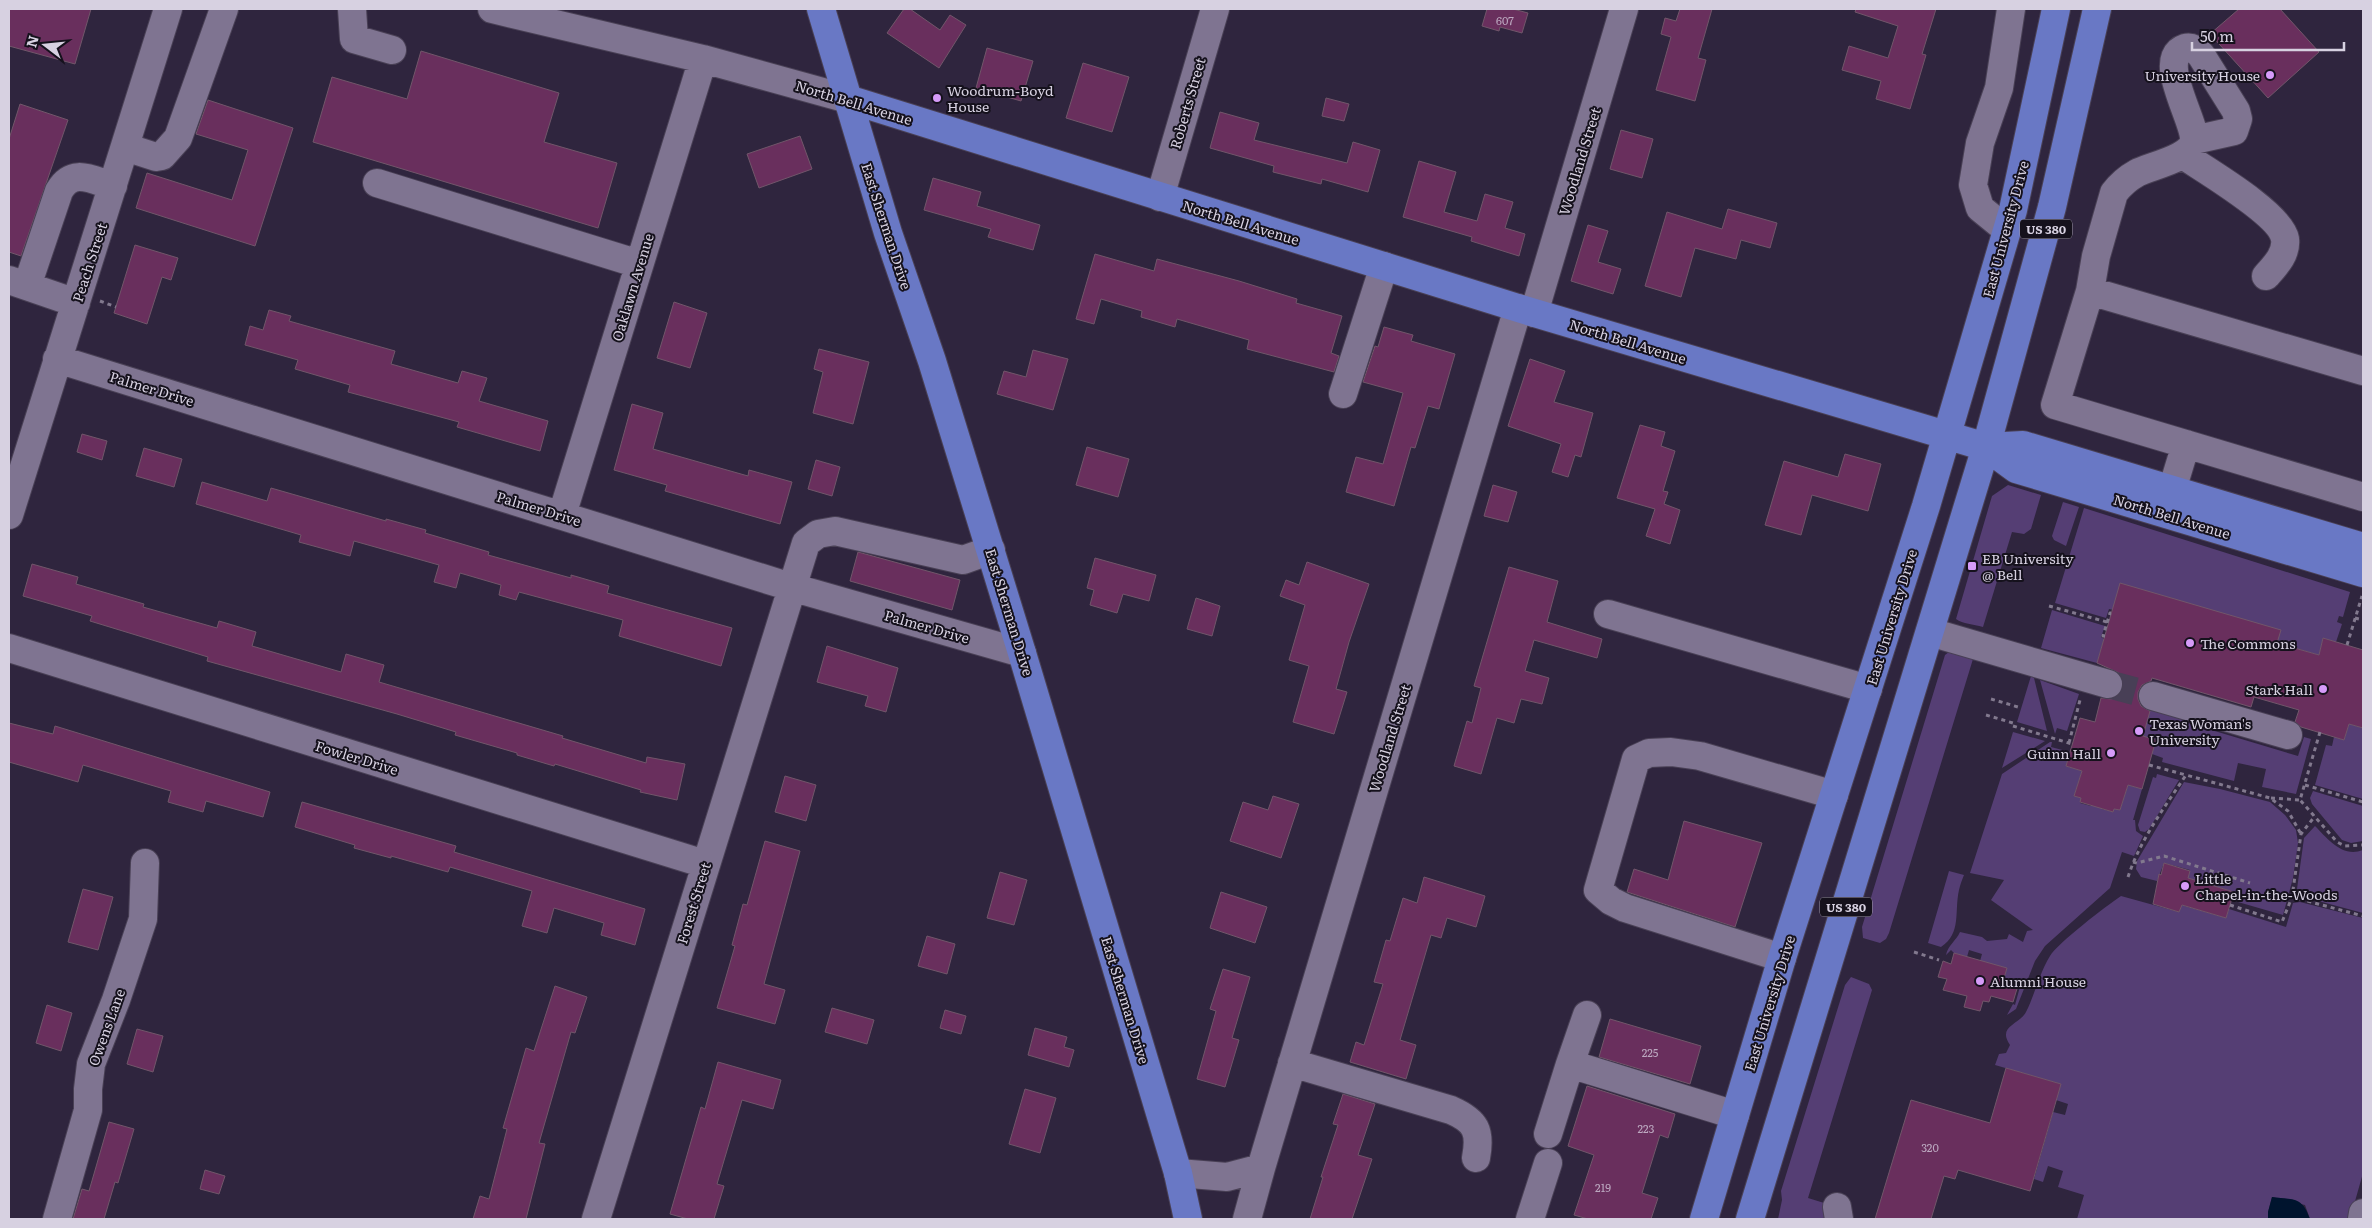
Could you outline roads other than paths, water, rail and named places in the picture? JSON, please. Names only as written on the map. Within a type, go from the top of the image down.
[{"type":"main road","name":"East Sherman Drive","points":[[821,9],[888,233],[932,360],[1022,652],[1178,1173],[1188,1219]]},
{"type":"main road","name":"East University Drive","points":[[1704,1219],[1782,958],[1947,435],[2013,210],[2056,9]]},
{"type":"main road","name":"US 380","points":[[1750,1219],[1986,448],[2052,206],[2097,9]]},
{"type":"main road","name":"North Bell Avenue","points":[[848,100],[1526,311],[1947,435],[1986,448],[2016,469],[2363,573]]},
{"type":"main road","name":"North Bell Avenue","points":[[1986,448],[2023,445],[2363,547]]},
{"type":"street","name":"Peach Street","points":[[9,515],[57,359],[88,302],[113,186],[168,9]]},
{"type":"street","points":[[125,147],[156,157],[162,156],[178,138],[224,9]]},
{"type":"street","points":[[352,9],[354,39],[392,50]]},
{"type":"street","name":"North Bell Avenue","points":[[492,9],[583,19],[703,59],[848,100]]},
{"type":"street","name":"Roberts Street","points":[[1160,197],[1215,9]]},
{"type":"street","name":"Woodland Street","points":[[1247,1219],[1260,1168],[1292,1063],[1526,311],[1624,9]]},
{"type":"street","points":[[2007,230],[1980,208],[1973,185],[1980,143],[2000,88],[2012,9]]},
{"type":"street","name":"Oaklawn Avenue","points":[[562,515],[703,59]]},
{"type":"street","points":[[2266,276],[2276,265],[2283,253],[2285,239],[2280,226],[2189,147],[2136,174],[2119,186],[2114,193],[2096,256],[2090,291],[2055,405],[2363,497]]},
{"type":"street","points":[[88,302],[18,283],[64,182],[70,177],[78,176],[113,186]]},
{"type":"street","points":[[377,183],[639,264]]},
{"type":"street","points":[[1343,394],[1384,266]]},
{"type":"street","points":[[2090,291],[2363,371]]},
{"type":"street","name":"Palmer Drive","points":[[57,359],[791,587],[1022,652]]},
{"type":"street","points":[[2172,490],[2186,444]]},
{"type":"street","name":"Forest Street","points":[[596,1219],[806,542],[818,534],[835,531],[963,560],[991,550]]},
{"type":"street","points":[[1608,614],[1868,689]]},
{"type":"street","points":[[1930,632],[2108,684]]},
{"type":"street","name":"Fowler Drive","points":[[9,648],[705,864]]},
{"type":"street","points":[[2153,696],[2288,735]]},
{"type":"street","points":[[1782,958],[1625,908],[1611,901],[1598,890],[1636,759],[1648,753],[1671,752],[1700,756],[1834,795]]},
{"type":"street","name":"Owens Lane","points":[[57,1219],[88,1110],[91,1064],[116,1000],[143,919],[145,863]]},
{"type":"street","points":[[1548,1134],[1587,1015]]},
{"type":"street","points":[[1292,1063],[1451,1110],[1465,1116],[1472,1122],[1477,1132],[1479,1141],[1476,1158]]},
{"type":"street","points":[[1570,1064],[1735,1115]]},
{"type":"street","points":[[1530,1219],[1548,1163]]},
{"type":"street","points":[[1178,1173],[1227,1178],[1260,1168]]},
{"type":"street","points":[[2362,1219],[2363,1214]]},
{"type":"water","points":[[2272,1197],[2296,1200],[2304,1206],[2310,1219],[2268,1219]]},
{"type":"tunnel","points":[[2108,684],[2153,696]]},
{"type":"place","name":"University House","points":[[2270,75]]},
{"type":"place","name":"Woodrum-Boyd House","points":[[937,98]]},
{"type":"place","name":"EB University @ Bell","points":[[1972,566]]},
{"type":"place","name":"The Commons","points":[[2190,643]]},
{"type":"place","name":"Stark Hall","points":[[2323,689]]},
{"type":"place","name":"Texas Woman's University","points":[[2139,731]]},
{"type":"place","name":"Guinn Hall","points":[[2111,753]]},
{"type":"place","name":"Little Chapel-in-the-Woods","points":[[2185,886]]},
{"type":"place","name":"Alumni House","points":[[1980,981]]}]
